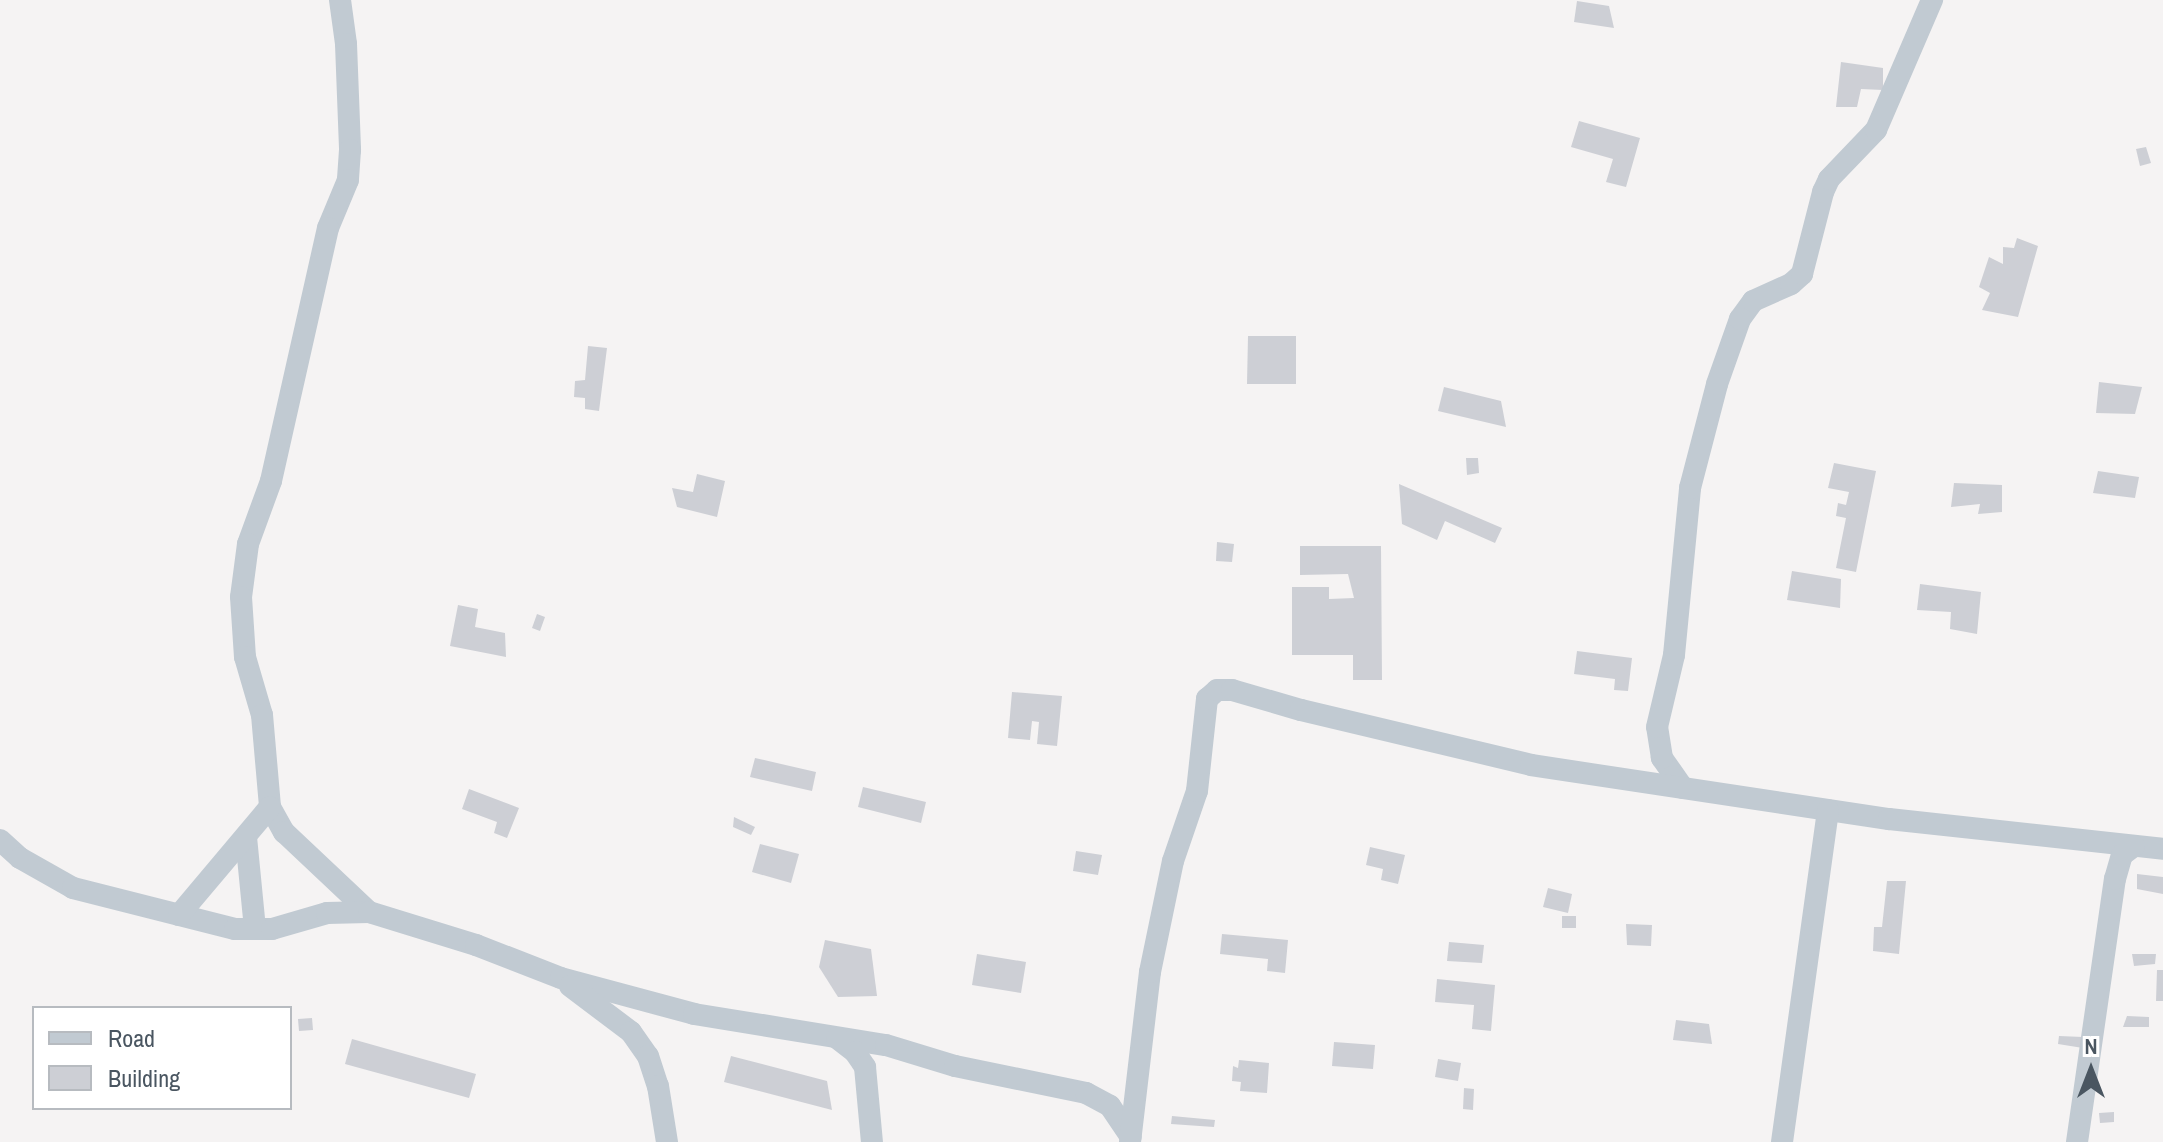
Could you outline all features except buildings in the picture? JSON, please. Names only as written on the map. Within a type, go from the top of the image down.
[{"type":"street","points":[[340,0],[346,44],[350,150],[348,180],[328,228],[271,481],[248,544],[241,597],[245,657],[262,715],[270,807],[284,832],[369,912]]},
{"type":"street","points":[[1683,788],[1662,758],[1657,727],[1674,655],[1690,488],[1717,384],[1740,319],[1753,301],[1791,284],[1802,274],[1829,179],[1876,130],[1932,0]]},
{"type":"street","points":[[1131,1140],[1150,972],[1173,861],[1197,791],[1207,699],[1217,690],[1232,690],[1301,710],[1531,765],[1828,810],[2163,849]]},
{"type":"street","points":[[179,915],[270,807]]},
{"type":"street","points":[[1782,1142],[1828,810]]},
{"type":"street","points":[[246,837],[255,929]]},
{"type":"street","points":[[0,840],[20,858],[73,888],[235,929],[272,929],[327,913],[369,912],[476,945],[561,978],[694,1014],[886,1045],[955,1066],[1086,1093],[1110,1106],[1131,1140]]},
{"type":"street","points":[[2077,1142],[2115,879],[2122,855],[2134,846]]},
{"type":"street","points":[[561,978],[631,1032],[648,1056],[658,1086],[667,1142]]},
{"type":"street","points":[[837,1038],[855,1052],[865,1067],[872,1142]]}]
